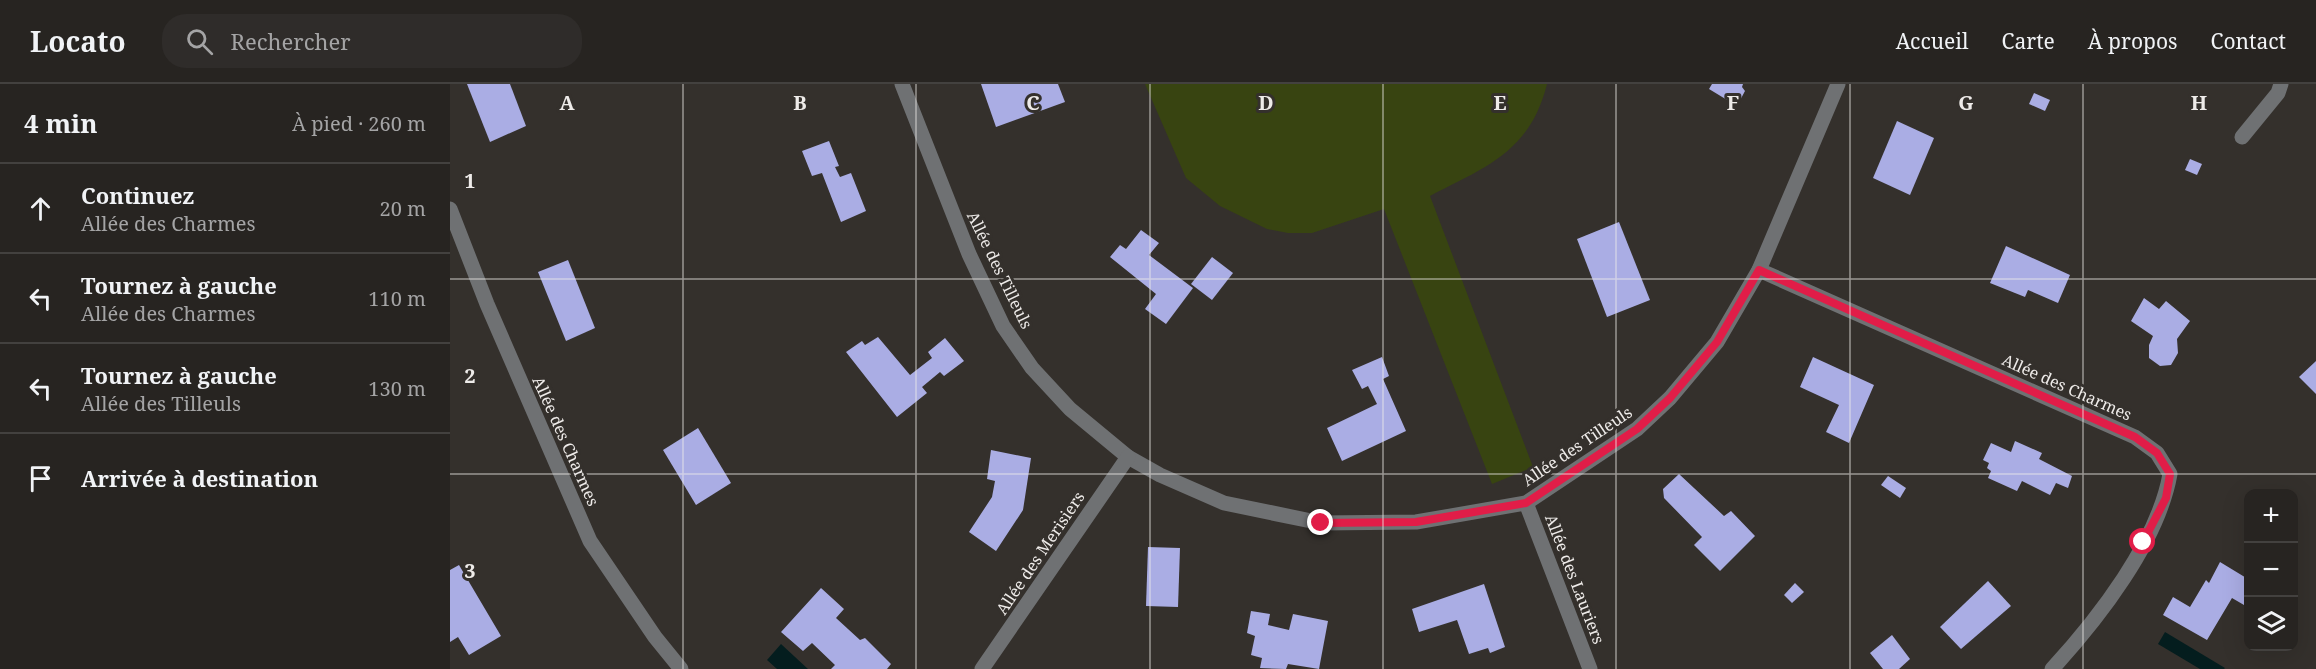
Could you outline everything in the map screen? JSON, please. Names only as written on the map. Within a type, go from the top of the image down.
[{"type":"street","name":"Allée des Tilleuls","points":[[902,84],[969,254],[1003,326],[1032,368],[1070,409],[1128,457],[1160,475],[1224,503],[1321,523],[1416,522],[1526,503],[1637,429],[1670,398],[1717,342],[1759,270],[1838,84]]},
{"type":"street","points":[[2242,137],[2278,93],[2281,84]]},
{"type":"street","name":"Allée des Charmes","points":[[450,209],[488,304],[590,541],[655,637],[681,669]]},
{"type":"street","name":"Allée des Charmes","points":[[1759,270],[2135,437],[2157,453],[2170,474],[2166,498],[2120,581],[2097,615],[2052,669]]},
{"type":"street","name":"Allée des Merisiers","points":[[982,669],[1128,457]]},
{"type":"street","name":"Allée des Lauriers","points":[[1526,503],[1590,669]]},
{"type":"green space","points":[[1145,84],[1547,84],[1539,107],[1517,142],[1487,166],[1430,196],[1533,467],[1492,484],[1384,209],[1312,233],[1288,233],[1267,229],[1220,206],[1186,178]]},
{"type":"water","points":[[2165,632],[2225,668],[2200,669],[2158,644]]},
{"type":"water","points":[[781,644],[808,669],[777,669],[767,660]]},
{"type":"building","points":[[467,84],[510,84],[526,126],[490,142]]},
{"type":"building","points":[[981,84],[1058,84],[1065,102],[996,127]]},
{"type":"building","points":[[1712,84],[1743,84],[1745,91],[1737,106],[1709,89]]},
{"type":"building","points":[[2034,93],[2050,100],[2045,111],[2029,104]]},
{"type":"building","points":[[1897,121],[1934,138],[1910,195],[1873,178]]},
{"type":"building","points":[[829,141],[839,166],[835,167],[840,177],[851,173],[866,211],[841,222],[822,173],[812,176],[802,151]]},
{"type":"building","points":[[2190,159],[2202,164],[2197,175],[2185,170]]},
{"type":"building","points":[[1619,222],[1650,300],[1607,317],[1577,239]]},
{"type":"building","points":[[1141,230],[1159,243],[1149,255],[1193,288],[1166,324],[1145,309],[1156,294],[1110,257],[1120,245],[1126,249]]},
{"type":"building","points":[[2006,246],[2070,275],[2058,303],[2028,290],[2025,297],[1990,283]]},
{"type":"building","points":[[1212,257],[1233,273],[1212,300],[1191,284]]},
{"type":"building","points":[[568,260],[595,328],[566,341],[538,272]]},
{"type":"building","points":[[2144,298],[2159,309],[2166,301],[2190,321],[2177,339],[2178,353],[2171,365],[2160,366],[2149,358],[2149,345],[2153,336],[2131,321]]},
{"type":"building","points":[[878,337],[910,375],[932,358],[928,352],[945,338],[964,361],[944,376],[940,372],[922,387],[927,393],[897,417],[846,352],[862,341],[865,345]]},
{"type":"building","points":[[1382,357],[1389,376],[1383,379],[1406,431],[1342,461],[1327,428],[1377,404],[1368,386],[1362,389],[1352,370]]},
{"type":"building","points":[[1813,357],[1874,385],[1849,443],[1826,432],[1839,405],[1800,387]]},
{"type":"building","points":[[2316,361],[2316,394],[2299,377]]},
{"type":"building","points":[[698,428],[731,483],[696,505],[663,450]]},
{"type":"building","points":[[2015,441],[2042,453],[2039,459],[2072,476],[2068,488],[2056,483],[2050,495],[2022,481],[2017,491],[1988,478],[1991,471],[1987,468],[1989,463],[1983,460],[1991,443],[2011,452]]},
{"type":"building","points":[[991,450],[1031,458],[1023,510],[996,551],[969,532],[992,497],[995,481],[987,479]]},
{"type":"building","points":[[1679,474],[1724,516],[1731,511],[1755,536],[1720,571],[1694,545],[1702,537],[1664,498],[1663,489]]},
{"type":"building","points":[[1888,476],[1906,488],[1900,498],[1881,485]]},
{"type":"building","points":[[1148,547],[1180,548],[1178,607],[1146,606]]},
{"type":"building","points":[[2220,562],[2244,577],[2244,605],[2232,598],[2207,640],[2163,615],[2173,597],[2190,607],[2206,580],[2209,583]]},
{"type":"building","points":[[459,565],[501,636],[469,655],[458,637],[450,642],[450,570]]},
{"type":"building","points":[[1988,581],[2011,606],[1961,649],[1940,627]]},
{"type":"building","points":[[1795,583],[1804,592],[1792,603],[1784,595]]},
{"type":"building","points":[[1484,584],[1505,647],[1490,653],[1488,648],[1469,654],[1457,620],[1419,632],[1412,609]]},
{"type":"building","points":[[821,588],[844,609],[836,618],[860,640],[865,638],[891,664],[887,669],[831,669],[835,665],[812,643],[803,651],[781,632]]},
{"type":"building","points":[[1251,611],[1270,614],[1268,625],[1289,630],[1293,614],[1328,621],[1319,669],[1288,664],[1286,669],[1260,668],[1262,658],[1251,655],[1255,636],[1247,633]]},
{"type":"building","points":[[1892,635],[1910,659],[1899,669],[1883,669],[1870,653]]},
{"type":"route","points":[[1321,523],[1416,522],[1526,503],[1637,429],[1670,398],[1717,342],[1759,270],[2135,437],[2157,453],[2170,474],[2166,498],[2143,542]]}]
